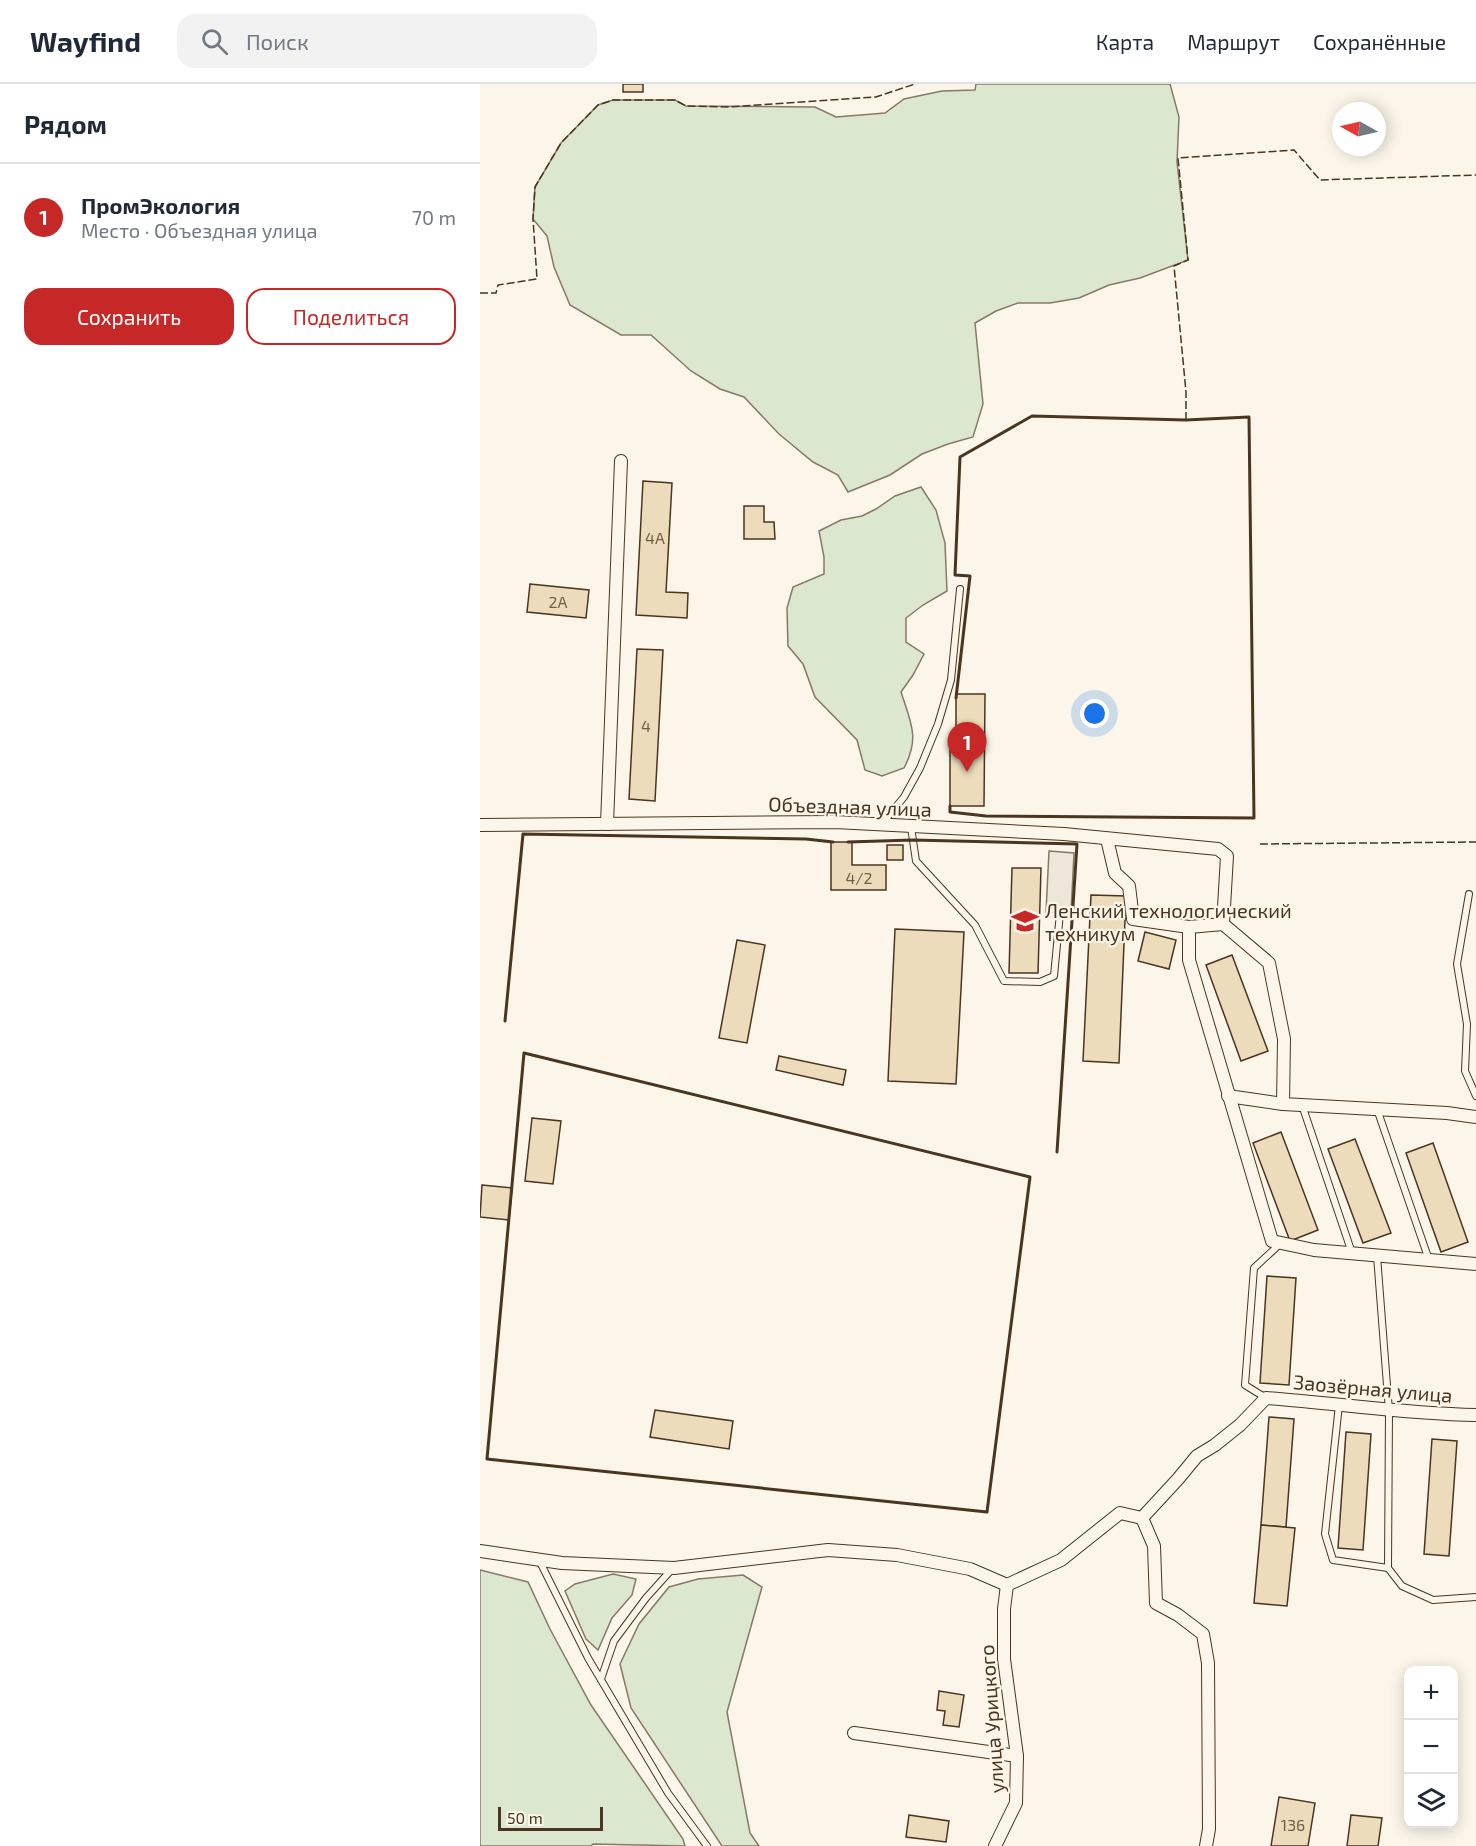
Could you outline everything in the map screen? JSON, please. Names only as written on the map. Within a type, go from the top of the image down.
[{"type":"street","points":[[607,824],[621,461]]},
{"type":"street","name":"Объездная улица","points":[[480,825],[835,822],[1064,834],[1218,849],[1227,856],[1222,924]]},
{"type":"street","points":[[1107,839],[1115,873],[1129,886],[1133,919],[1189,927],[1222,924],[1269,963],[1284,1040],[1283,1104]]},
{"type":"street","points":[[1189,927],[1189,960],[1272,1241],[1314,1250],[1476,1264]]},
{"type":"street","points":[[1228,1096],[1283,1104],[1476,1117]]},
{"type":"street","points":[[1142,1518],[1197,1456],[1215,1445],[1239,1425],[1266,1398]]},
{"type":"street","name":"Заозёрная улица","points":[[1266,1398],[1389,1411],[1476,1415]]},
{"type":"street","points":[[480,1551],[562,1563],[674,1568],[828,1550],[897,1555],[970,1569],[1007,1585],[1061,1560],[1120,1512],[1142,1518]]},
{"type":"street","points":[[1142,1518],[1154,1546],[1156,1603],[1178,1615],[1203,1634],[1208,1663],[1209,1829],[1206,1846]]},
{"type":"street","name":"улица Урицкого","points":[[995,1846],[1016,1803],[1017,1756],[1004,1659],[1004,1609],[1007,1585]]},
{"type":"street","points":[[854,1733],[1017,1756]]},
{"type":"lane","points":[[881,825],[904,797],[920,768],[938,724],[951,680],[960,589]]},
{"type":"lane","points":[[911,827],[916,861],[975,925],[1004,981],[1040,982],[1054,975],[1060,913]]},
{"type":"lane","points":[[1469,894],[1457,964],[1467,1024],[1465,1071],[1476,1096]]},
{"type":"lane","points":[[1302,1105],[1353,1254]]},
{"type":"lane","points":[[1377,1109],[1429,1261]]},
{"type":"lane","points":[[1266,1398],[1245,1385],[1254,1268],[1281,1243]]},
{"type":"lane","points":[[1377,1256],[1389,1411],[1388,1568],[1402,1586],[1433,1599],[1476,1597]]},
{"type":"lane","points":[[1339,1405],[1325,1534],[1333,1560],[1388,1568]]},
{"type":"lane","points":[[538,1559],[601,1679],[668,1793],[707,1846]]},
{"type":"lane","points":[[601,1679],[614,1641],[645,1598],[674,1568]]},
{"type":"green space","points":[[976,84],[1170,84],[1179,117],[1177,162],[1188,260],[1140,278],[1109,285],[1079,298],[1050,303],[1018,303],[996,311],[975,323],[983,404],[973,437],[922,454],[890,475],[848,492],[838,475],[813,462],[779,434],[744,397],[720,389],[691,371],[651,335],[621,335],[570,305],[554,267],[547,236],[533,219],[535,187],[561,143],[598,105],[613,100],[675,100],[686,106],[815,107],[836,117],[885,113],[904,99],[942,91],[975,90]]},
{"type":"green space","points":[[921,487],[936,510],[945,543],[947,591],[906,618],[906,642],[924,654],[901,692],[912,730],[912,748],[904,768],[882,776],[865,770],[857,740],[815,697],[803,664],[788,646],[787,608],[793,587],[824,574],[824,557],[819,531],[841,520],[862,516],[895,496]]},
{"type":"green space","points":[[480,1570],[528,1582],[550,1629],[591,1705],[683,1839],[685,1846],[593,1844],[591,1846],[480,1846]]},
{"type":"green space","points":[[613,1574],[636,1579],[632,1595],[612,1618],[598,1650],[586,1639],[565,1591],[575,1584]]},
{"type":"green space","points":[[743,1575],[762,1587],[727,1712],[750,1833],[759,1846],[722,1846],[631,1708],[620,1664],[639,1624],[669,1587],[698,1579]]},
{"type":"shaded area","points":[[1049,851],[1074,853],[1071,913],[1046,912]]},
{"type":"building","points":[[623,84],[643,84],[643,92],[623,92]]},
{"type":"building","points":[[643,481],[672,483],[666,592],[688,593],[687,618],[636,615]]},
{"type":"building","points":[[744,506],[764,506],[764,522],[774,522],[775,539],[744,539]]},
{"type":"building","points":[[530,584],[589,590],[586,618],[527,612]]},
{"type":"building","points":[[637,649],[663,650],[655,801],[629,799]]},
{"type":"building","points":[[956,694],[985,694],[984,806],[950,806],[950,737],[956,736]]},
{"type":"building","points":[[831,842],[852,842],[852,865],[886,865],[886,890],[831,890]]},
{"type":"building","points":[[887,845],[903,845],[903,860],[887,860]]},
{"type":"building","name":"Ленский технологический техникум","points":[[1012,868],[1041,868],[1038,973],[1009,973]]},
{"type":"building","points":[[1091,895],[1126,896],[1119,1063],[1083,1061]]},
{"type":"building","points":[[895,929],[964,932],[956,1084],[888,1081]]},
{"type":"building","points":[[1145,932],[1176,940],[1169,969],[1138,961]]},
{"type":"building","points":[[737,940],[765,945],[747,1043],[719,1038]]},
{"type":"building","points":[[1232,955],[1268,1051],[1241,1061],[1206,965]]},
{"type":"building","points":[[779,1056],[846,1070],[843,1085],[776,1070]]},
{"type":"building","points":[[532,1118],[561,1121],[553,1184],[525,1181]]},
{"type":"building","points":[[1281,1132],[1318,1230],[1290,1241],[1253,1143]]},
{"type":"building","points":[[1355,1139],[1391,1233],[1363,1243],[1328,1149]]},
{"type":"building","points":[[1433,1143],[1468,1242],[1441,1252],[1406,1153]]},
{"type":"building","points":[[482,1185],[512,1188],[509,1220],[480,1217]]},
{"type":"building","points":[[1267,1276],[1296,1278],[1289,1385],[1260,1383]]},
{"type":"building","points":[[655,1410],[733,1421],[729,1449],[650,1437]]},
{"type":"building","points":[[1269,1417],[1294,1419],[1286,1527],[1261,1525]]},
{"type":"building","points":[[1346,1432],[1371,1434],[1363,1550],[1338,1548]]},
{"type":"building","points":[[1432,1439],[1457,1441],[1449,1556],[1424,1554]]},
{"type":"building","points":[[1261,1525],[1295,1528],[1287,1606],[1254,1603]]},
{"type":"building","points":[[939,1691],[964,1695],[959,1727],[943,1725],[945,1711],[937,1710]]},
{"type":"building","points":[[1279,1797],[1315,1803],[1308,1846],[1271,1846]]},
{"type":"building","points":[[909,1815],[949,1821],[946,1842],[906,1837]]},
{"type":"building","points":[[1351,1815],[1382,1818],[1378,1846],[1347,1846]]},
{"type":"fence","points":[[480,293],[496,293],[498,285],[537,279],[533,219],[535,187],[561,143],[598,105],[613,100],[675,100],[686,106],[729,107],[876,97],[915,84]]},
{"type":"fence","points":[[1186,420],[1186,392],[1174,266],[1188,260],[1178,158],[1294,150],[1320,180],[1476,175]]},
{"type":"fence","points":[[1260,844],[1476,842]]},
{"type":"wall","points":[[950,806],[950,812],[986,816],[1254,818],[1249,417],[1186,420],[1032,416],[960,457],[955,575],[970,576],[956,698]]},
{"type":"wall","points":[[505,1021],[523,834],[806,839],[833,842]]},
{"type":"wall","points":[[848,842],[913,840],[1077,844],[1057,1152]]},
{"type":"wall","points":[[524,1053],[1030,1177],[987,1512],[487,1459],[524,1053]]},
{"type":"place","name":"ПромЭкология","points":[[967,772]]},
{"type":"place","name":"Ленский технологический техникум","points":[[1025,921]]}]
